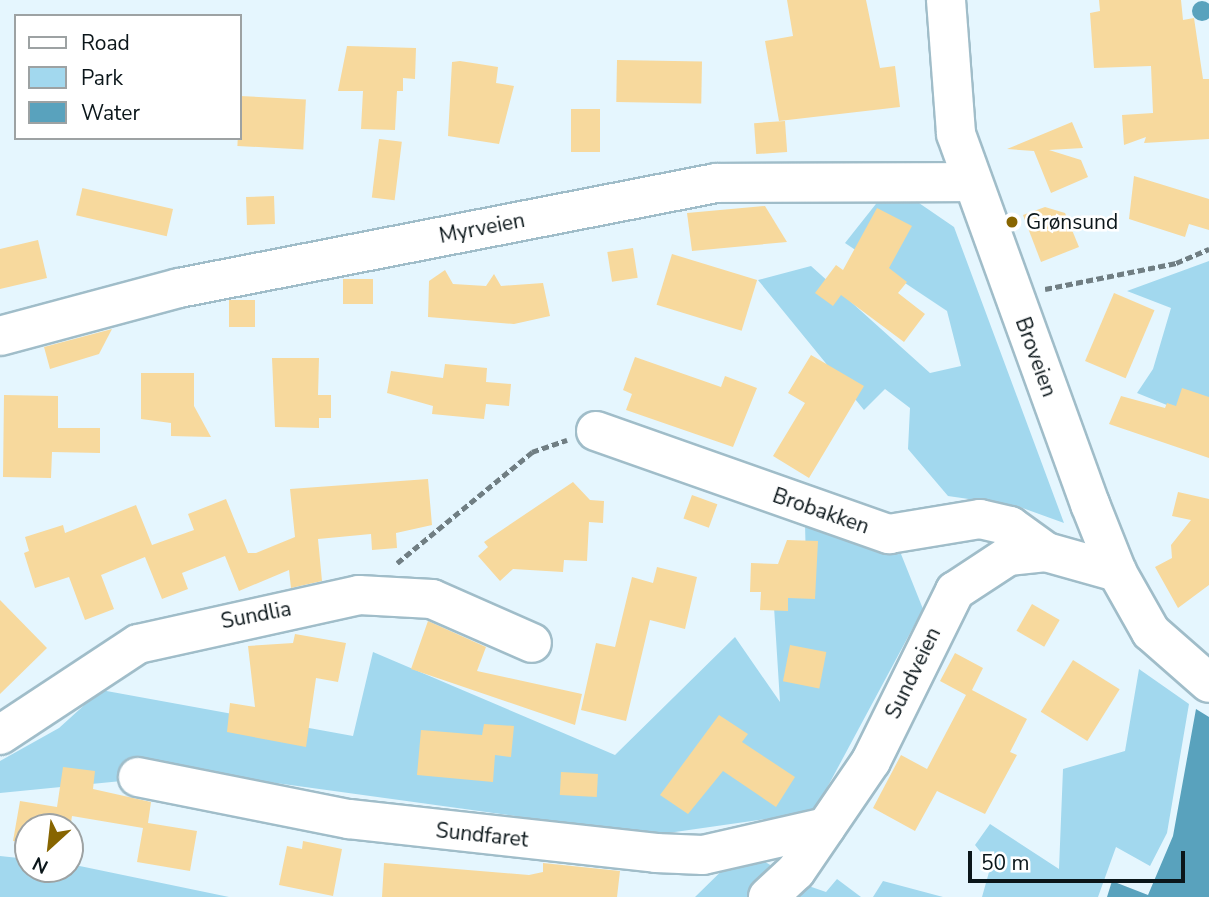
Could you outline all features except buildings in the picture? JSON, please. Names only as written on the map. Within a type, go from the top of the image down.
[{"type":"street","name":"Broveien","points":[[946,0],[949,97],[971,182],[1117,572],[1151,632],[1207,681]]},
{"type":"street","name":"Myrveien","points":[[0,336],[179,288],[705,185],[971,182]]},
{"type":"street","name":"Brobakken","points":[[596,431],[889,534],[981,519],[1010,526],[1046,552]]},
{"type":"street","name":"Sundveien","points":[[768,897],[826,827],[871,761],[955,592],[986,565],[1046,552],[1117,572]]},
{"type":"street","name":"Sundlia","points":[[0,735],[138,643],[359,595],[432,600],[532,643]]},
{"type":"street","name":"Sundfaret","points":[[138,777],[349,819],[656,853],[703,855],[826,827]]},
{"type":"path","points":[[1014,297],[1176,263],[1209,249]]},
{"type":"path","points":[[359,595],[532,452],[596,431]]},
{"type":"green space","points":[[883,195],[919,203],[954,227],[1064,523],[1017,506],[948,496],[908,449],[910,408],[885,389],[864,410],[758,280],[811,266],[930,373],[961,366],[947,311],[845,243]]},
{"type":"green space","points":[[1209,261],[1209,422],[1137,393],[1153,369],[1171,308],[1127,291]]},
{"type":"green space","points":[[805,524],[901,554],[923,609],[814,812],[654,835],[203,773],[0,793],[0,761],[59,728],[101,690],[353,736],[373,652],[615,755],[735,637],[780,702],[774,607],[806,564]]},
{"type":"green space","points":[[1139,669],[1189,704],[1167,833],[1150,866],[1116,847],[1098,897],[982,897],[991,865],[975,845],[990,824],[1059,869],[1063,769],[1125,751]]},
{"type":"green space","points":[[744,849],[800,883],[826,892],[837,879],[861,897],[695,897]]},
{"type":"green space","points":[[0,856],[14,858],[14,883],[84,883],[84,867],[229,897],[0,897]]},
{"type":"green space","points":[[883,881],[943,897],[873,897]]},
{"type":"water","points":[[1202,1],[1209,4],[1209,18],[1202,21],[1195,18],[1192,11],[1195,4]]},
{"type":"water","points":[[1196,709],[1209,717],[1209,897],[1107,897],[1112,881],[1148,895],[1173,836]]},
{"type":"place","name":"Grønsund","points":[[1012,222]]}]
